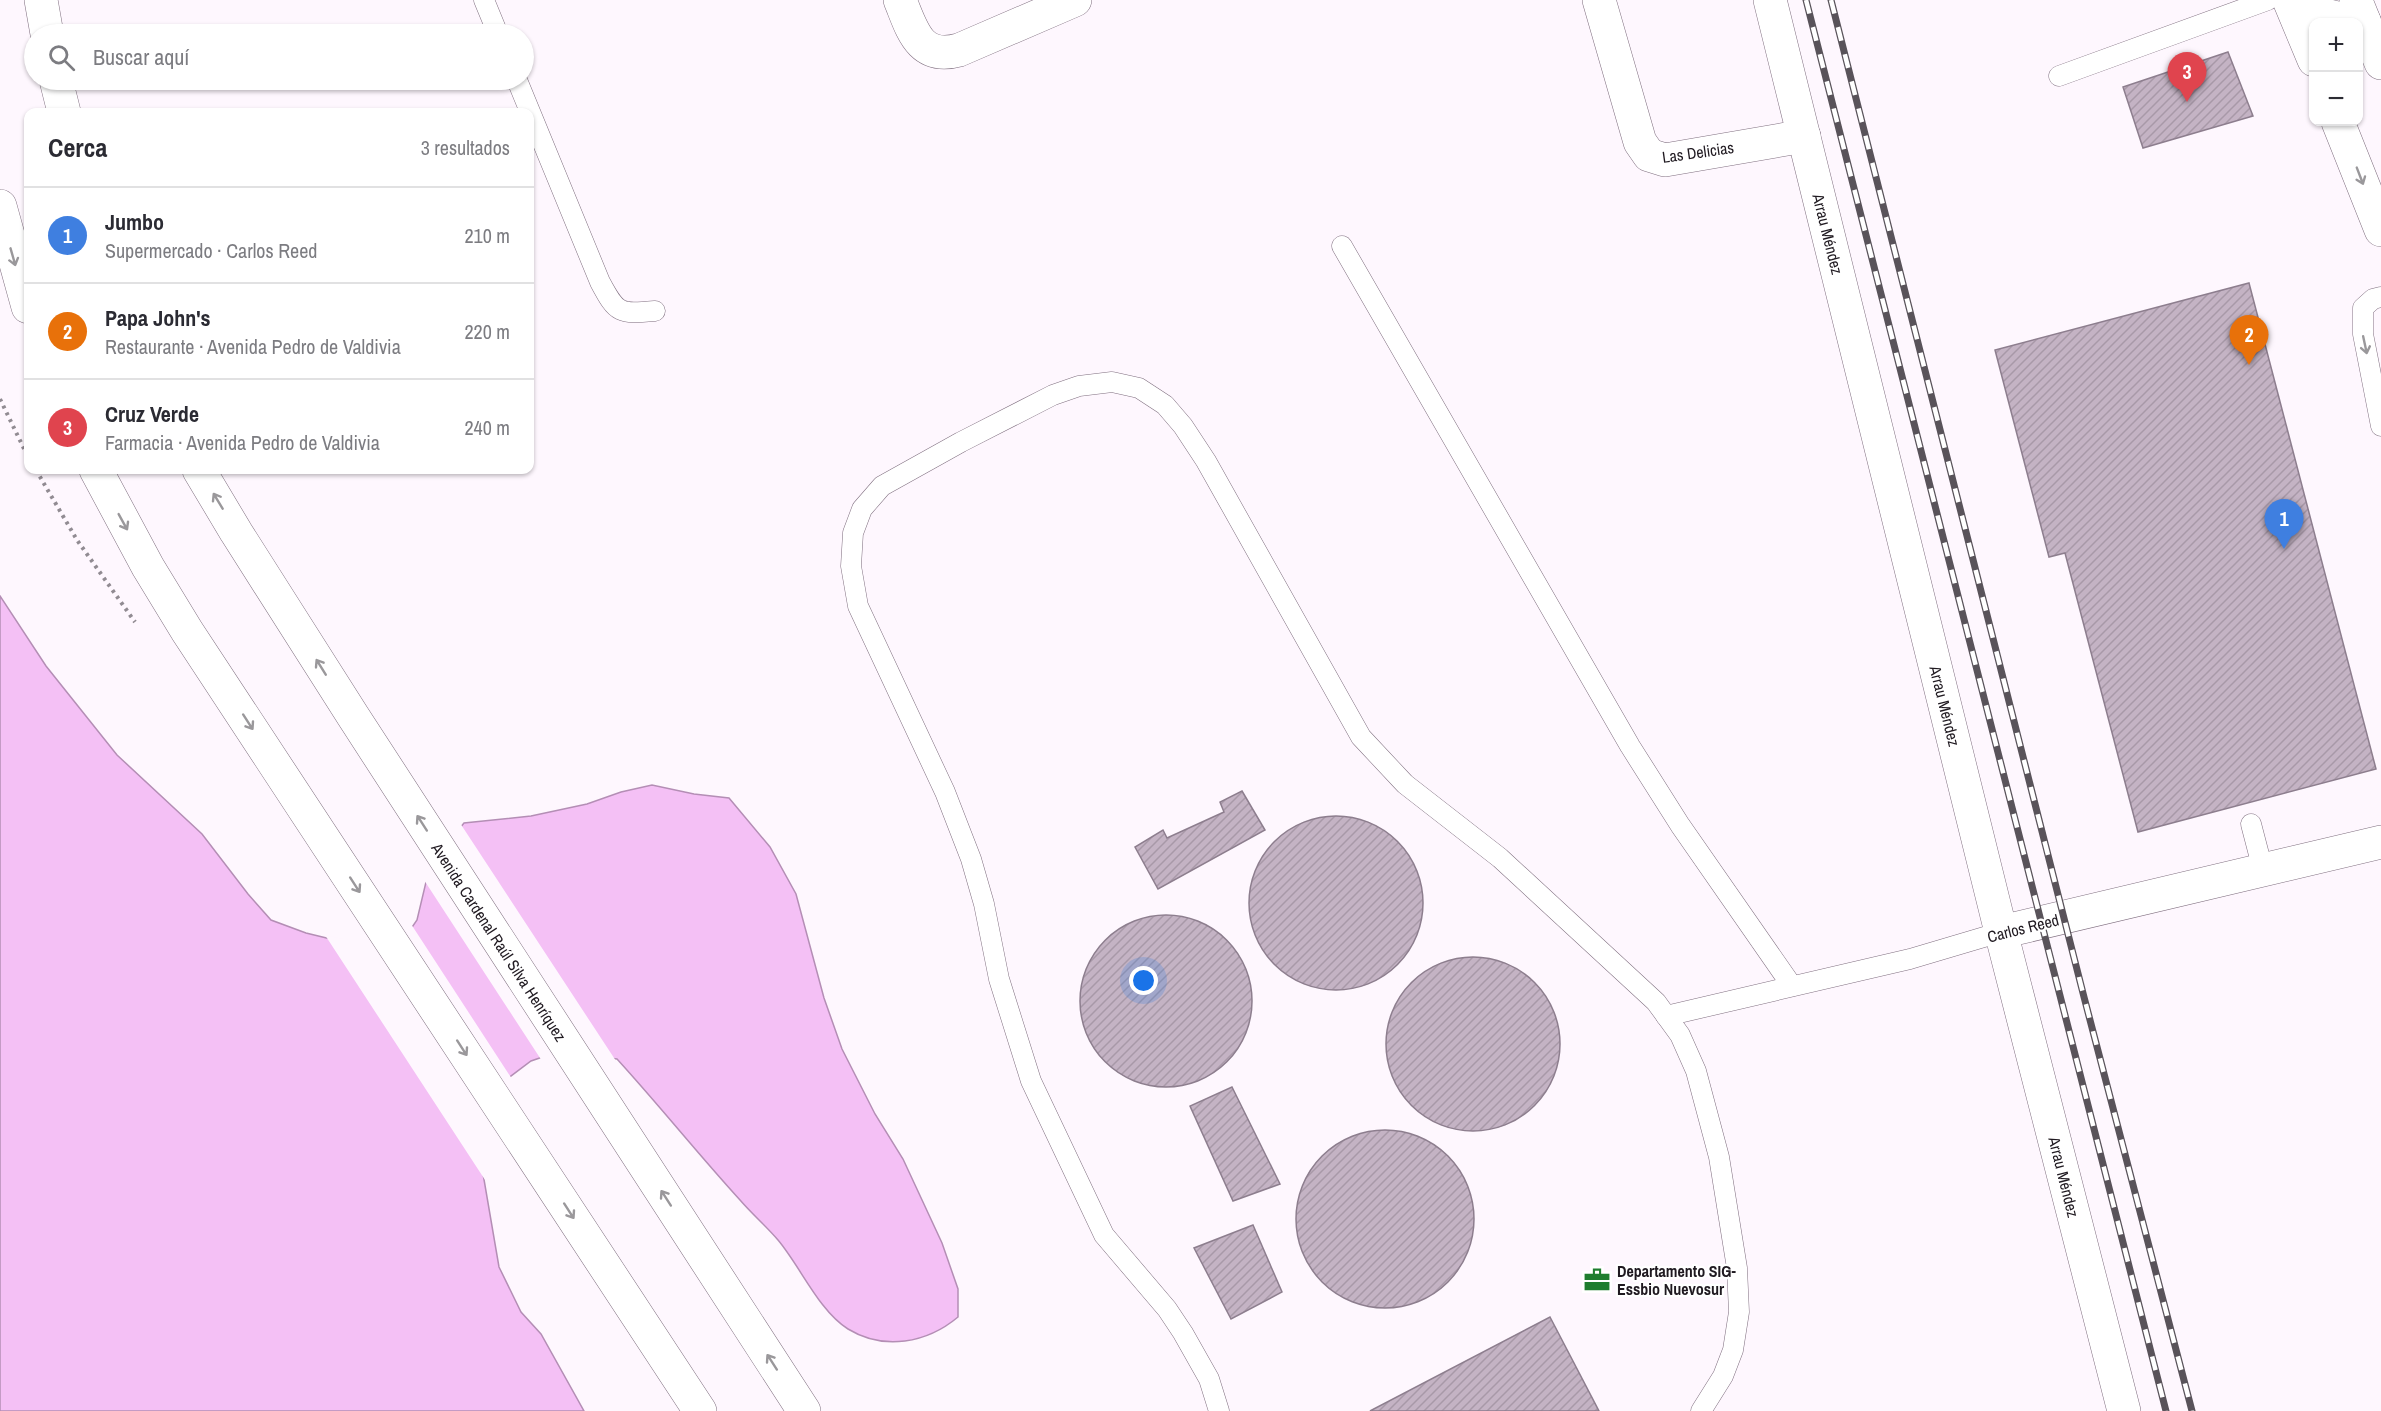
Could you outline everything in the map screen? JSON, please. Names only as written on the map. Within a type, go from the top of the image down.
[{"type":"main road","points":[[40,0],[45,24]]},
{"type":"main road","points":[[900,0],[920,43],[930,50],[949,52],[1075,0]]},
{"type":"main road","name":"Las Delicias","points":[[1599,0],[1640,142],[1649,155],[1665,160],[1804,135]]},
{"type":"main road","name":"Arrau Méndez","points":[[1770,0],[2001,933],[2124,1411]]},
{"type":"main road","points":[[2289,0],[2309,50]]},
{"type":"main road","points":[[2295,0],[2303,6],[2332,17],[2365,16],[2381,63]]},
{"type":"main road","points":[[58,90],[63,108]]},
{"type":"main road","points":[[2340,126],[2381,230]]},
{"type":"main road","points":[[0,206],[24,293]]},
{"type":"main road","points":[[98,474],[148,567],[215,673],[700,1411]]},
{"type":"main road","name":"Avenida Cardenal Raúl Silva Henríquez","points":[[201,474],[353,716],[804,1411]]},
{"type":"main road","name":"Carlos Reed","points":[[2001,933],[2381,842]]},
{"type":"lane","points":[[484,0],[494,24]]},
{"type":"lane","points":[[2060,76],[2268,0]]},
{"type":"lane","points":[[521,90],[529,108]]},
{"type":"lane","points":[[534,121],[600,282],[613,305],[628,313],[655,311]]},
{"type":"lane","points":[[1342,246],[1630,746],[1680,825],[1791,986]]},
{"type":"lane","points":[[2380,416],[2363,334],[2363,308],[2373,299],[2381,297]]},
{"type":"lane","points":[[1219,1411],[1209,1379],[1167,1309],[1104,1235],[1030,1081],[999,980],[984,904],[971,860],[945,792],[858,606],[851,566],[853,533],[862,509],[882,486],[1053,395],[1078,386],[1112,382],[1139,388],[1165,405],[1183,426],[1206,461],[1361,737],[1405,784],[1500,858],[1656,1002],[1680,1035],[1696,1071],[1719,1157],[1737,1268],[1739,1312],[1733,1350],[1723,1376],[1701,1411]]},
{"type":"lane","points":[[2251,824],[2263,870]]},
{"type":"lane","name":"Carlos Reed","points":[[1666,1016],[1910,959],[2001,933]]},
{"type":"path","points":[[0,399],[24,449]]},
{"type":"path","points":[[38,474],[77,540],[138,625]]},
{"type":"shaded area","points":[[0,596],[46,666],[117,755],[202,834],[271,920],[306,933],[343,942],[404,939],[417,920],[426,882],[445,847],[464,823],[531,816],[587,804],[621,792],[652,785],[694,794],[729,798],[770,847],[796,894],[824,998],[842,1049],[875,1114],[903,1159],[942,1243],[958,1289],[958,1317],[933,1333],[905,1341],[876,1340],[848,1329],[819,1300],[778,1240],[724,1183],[617,1059],[557,1052],[531,1061],[491,1091],[475,1127],[499,1267],[521,1312],[541,1334],[584,1411],[0,1411]]},
{"type":"pier","points":[[460,823],[618,1064],[557,1055],[542,1061],[424,880],[442,846]]},
{"type":"pier","points":[[411,924],[512,1079],[493,1093],[478,1127],[489,1186],[325,935],[343,939],[383,940],[402,936]]},
{"type":"building","points":[[2228,52],[2253,116],[2143,148],[2123,87]]},
{"type":"building","points":[[2249,283],[2376,769],[2138,832],[2065,553],[2049,557],[1995,350]]},
{"type":"building","points":[[1242,791],[1265,830],[1158,889],[1135,847],[1163,830],[1167,838],[1224,812],[1220,802]]},
{"type":"building","points":[[1336,816],[1353,817],[1369,822],[1398,841],[1417,870],[1422,886],[1422,920],[1417,936],[1398,965],[1369,984],[1353,989],[1336,990],[1319,989],[1303,984],[1274,965],[1255,936],[1250,920],[1249,903],[1250,886],[1255,870],[1274,841],[1303,822],[1319,817]]},
{"type":"building","points":[[1166,915],[1183,916],[1199,921],[1214,929],[1227,940],[1238,953],[1246,968],[1251,984],[1251,1018],[1246,1034],[1238,1049],[1227,1062],[1214,1073],[1199,1081],[1183,1086],[1166,1087],[1149,1086],[1133,1081],[1118,1073],[1105,1062],[1094,1049],[1086,1034],[1081,1018],[1080,1001],[1081,984],[1086,968],[1094,953],[1105,940],[1118,929],[1133,921],[1149,916]]},
{"type":"building","points":[[1473,957],[1490,958],[1506,963],[1522,971],[1535,982],[1546,995],[1554,1011],[1559,1027],[1559,1061],[1554,1077],[1546,1093],[1535,1106],[1522,1117],[1506,1125],[1490,1130],[1473,1131],[1456,1130],[1440,1125],[1424,1117],[1411,1106],[1400,1093],[1392,1077],[1387,1061],[1386,1044],[1387,1027],[1392,1011],[1400,995],[1411,982],[1424,971],[1440,963],[1456,958]]},
{"type":"building","points":[[1232,1087],[1280,1184],[1233,1201],[1190,1106]]},
{"type":"building","points":[[1385,1130],[1419,1137],[1448,1156],[1467,1185],[1474,1219],[1467,1253],[1448,1282],[1419,1301],[1385,1308],[1351,1301],[1322,1282],[1303,1253],[1296,1219],[1303,1185],[1322,1156],[1351,1137]]},
{"type":"building","points":[[1253,1225],[1282,1292],[1231,1319],[1194,1248]]},
{"type":"building","points":[[1550,1317],[1599,1411],[1370,1411]]},
{"type":"railway","points":[[1806,0],[2166,1411]]},
{"type":"railway","points":[[1831,0],[2084,997],[2192,1411]]},
{"type":"place","name":"Cruz Verde","points":[[2187,102]]},
{"type":"place","name":"Papa John's","points":[[2249,365]]},
{"type":"place","name":"Jumbo","points":[[2284,549]]},
{"type":"place","name":"Departamento SIG- Essbio Nuevosur","points":[[1597,1280]]}]
